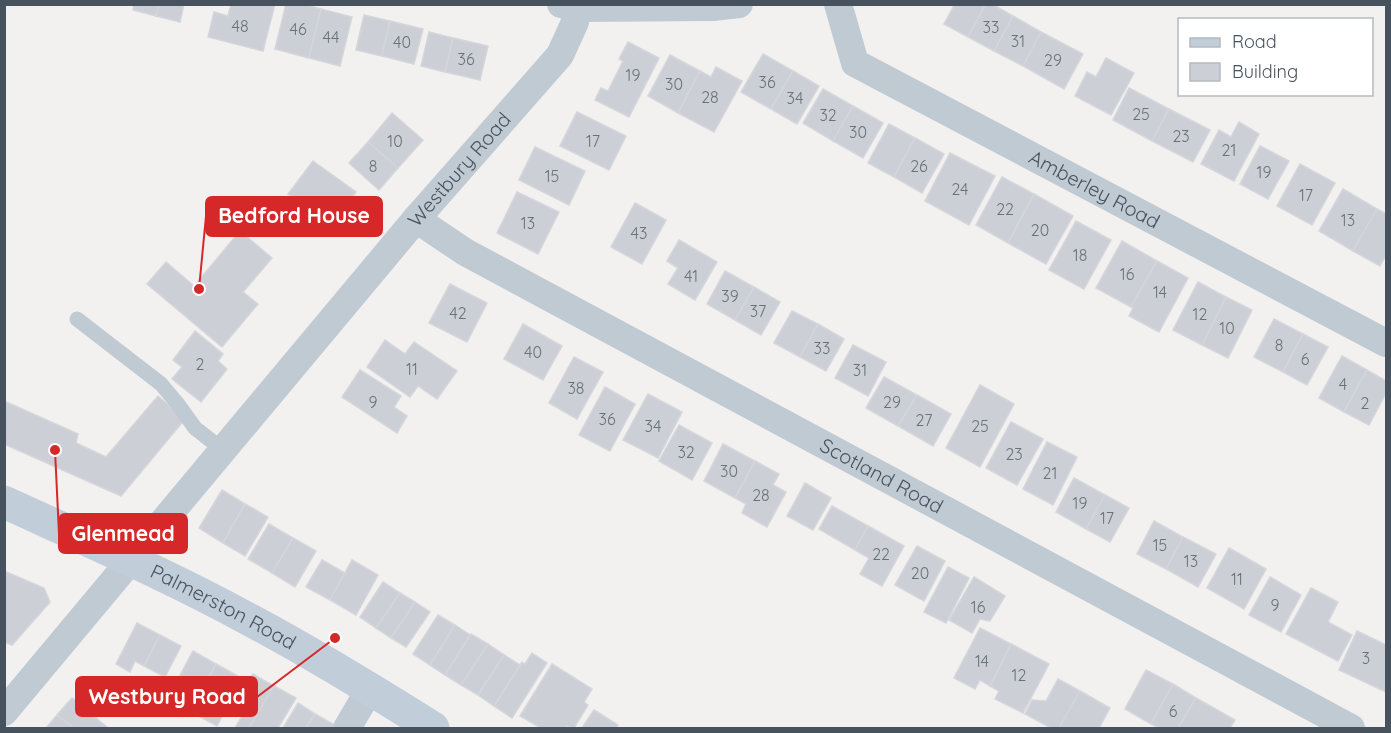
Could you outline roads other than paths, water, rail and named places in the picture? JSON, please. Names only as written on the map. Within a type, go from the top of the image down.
[{"type":"main road","name":"Palmerston Road","points":[[4,502],[252,621],[370,689],[433,729]]},
{"type":"street","points":[[569,6],[713,7],[739,4]]},
{"type":"street","name":"Amberley Road","points":[[838,4],[855,63],[1386,343]]},
{"type":"street","name":"Westbury Road","points":[[4,711],[416,219],[560,55],[575,22],[569,6]]},
{"type":"street","name":"Scotland Road","points":[[416,219],[465,252],[1351,729]]},
{"type":"street","points":[[347,729],[370,689]]},
{"type":"lane","points":[[77,319],[161,384],[195,428],[223,450]]},
{"type":"place","name":"Bedford House","points":[[199,289]]},
{"type":"place","name":"Glenmead","points":[[55,450]]},
{"type":"place","name":"Westbury Road","points":[[335,638]]}]
